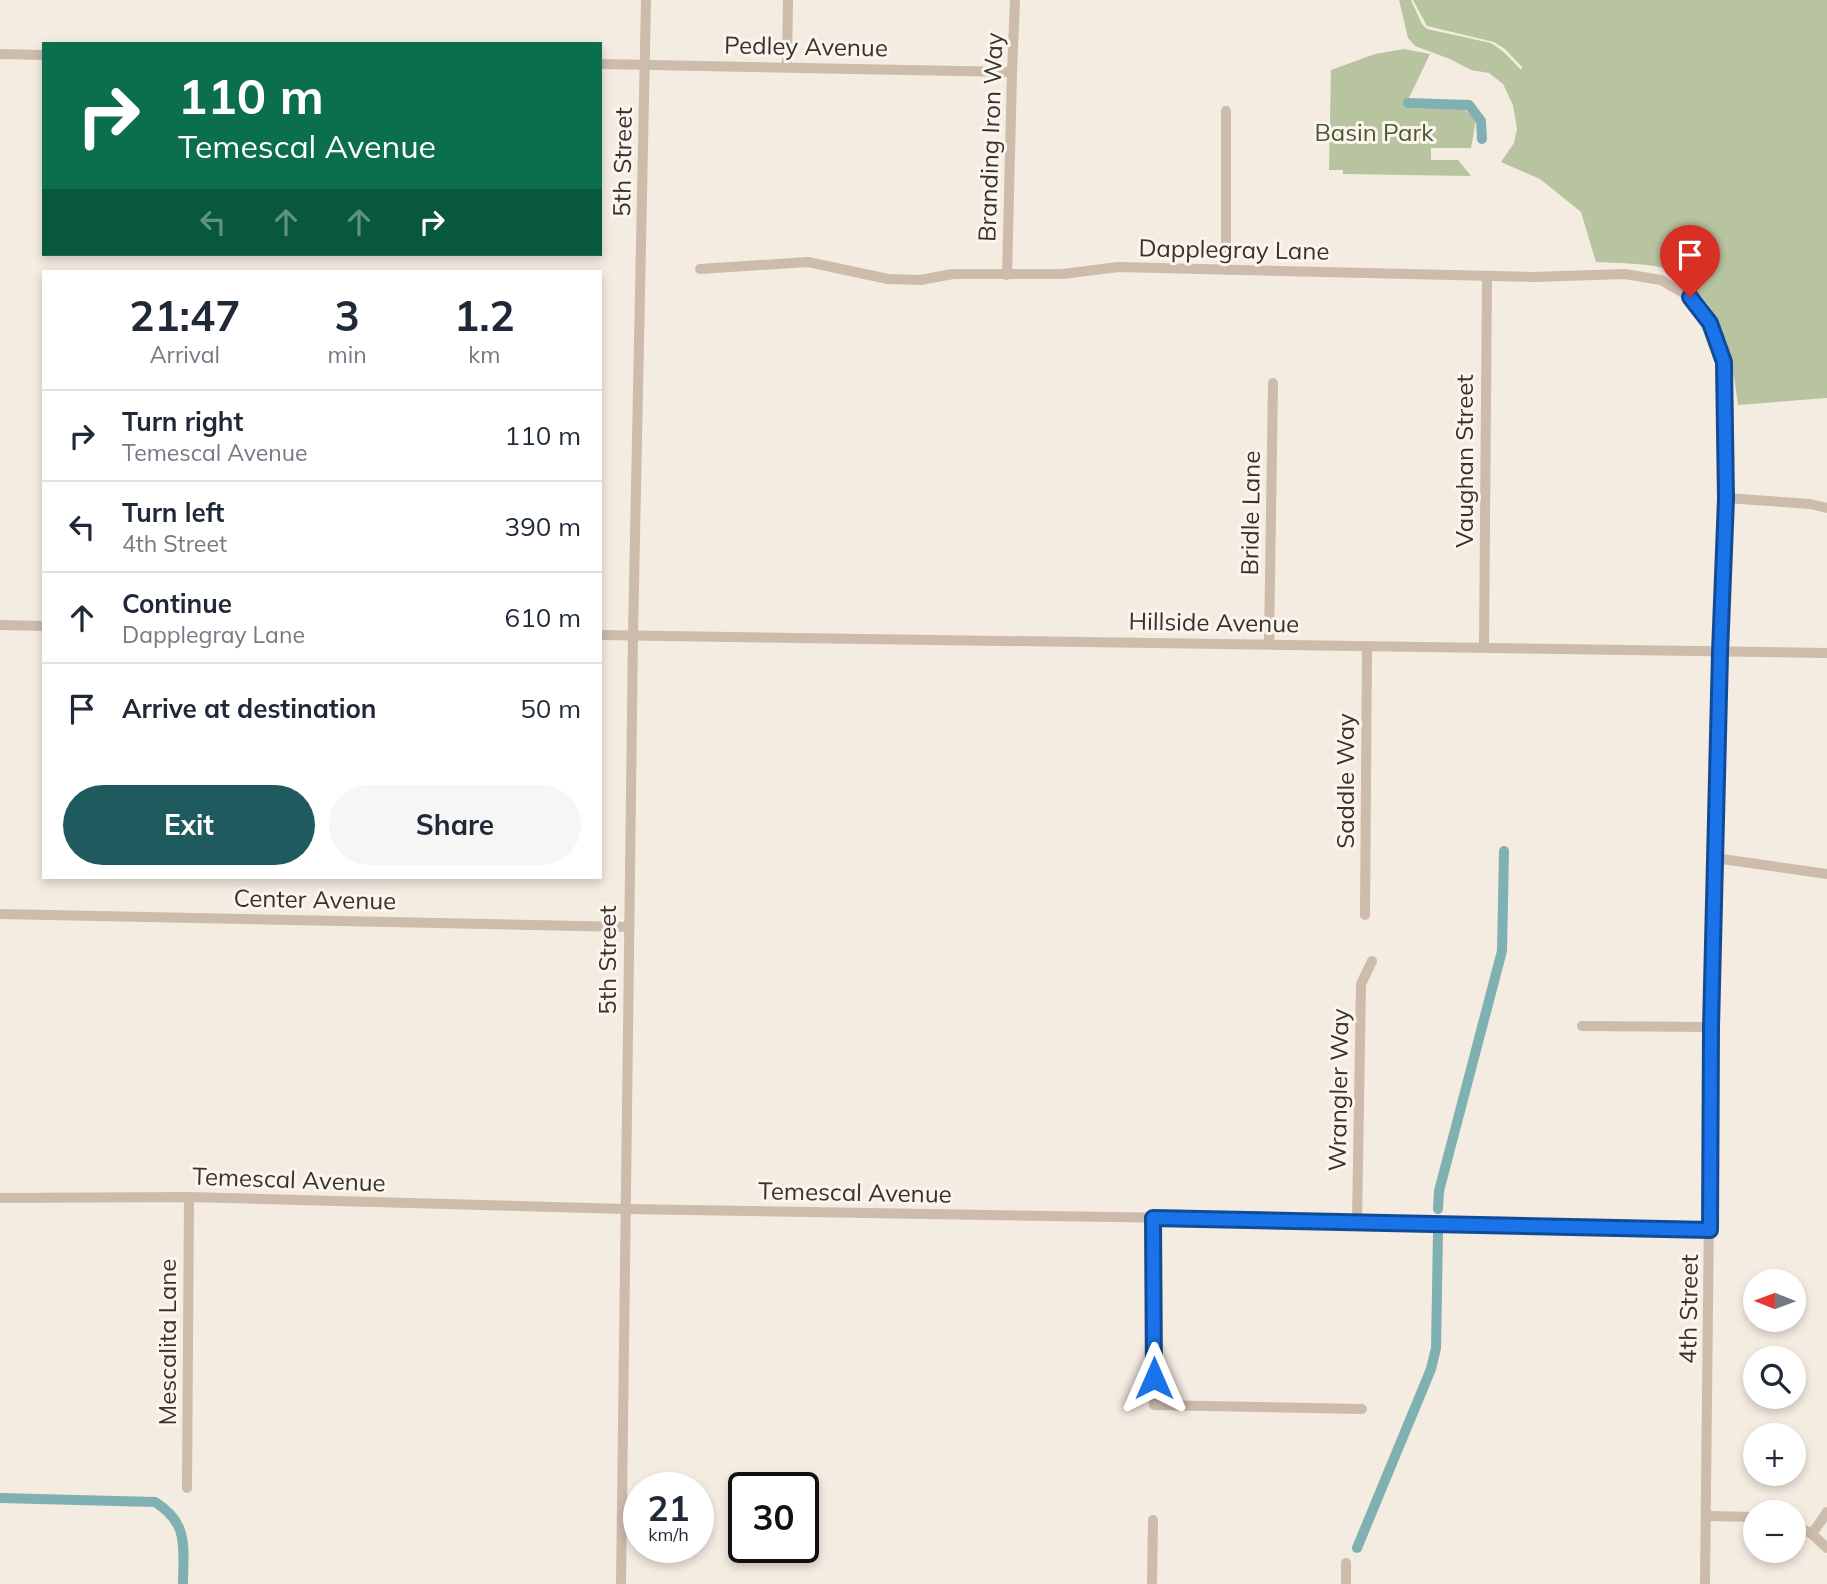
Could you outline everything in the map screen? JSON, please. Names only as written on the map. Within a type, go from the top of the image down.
[{"type":"street","name":"5th Street","points":[[621,1584],[628,927],[646,0]]},
{"type":"street","points":[[787,66],[788,0]]},
{"type":"street","name":"Branding Iron Way","points":[[1007,275],[1015,0]]},
{"type":"street","points":[[0,54],[42,55]]},
{"type":"street","name":"Pedley Avenue","points":[[602,64],[1012,72]]},
{"type":"street","points":[[1226,111],[1226,270]]},
{"type":"street","name":"Dapplegray Lane","points":[[700,269],[808,262],[888,279],[920,280],[953,275],[1063,274],[1118,267],[1533,278],[1625,274],[1661,280],[1690,297],[1710,323],[1724,362]]},
{"type":"street","name":"Vaughan Street","points":[[1484,647],[1487,276]]},
{"type":"street","name":"4th Street","points":[[1704,1584],[1711,1027],[1726,499],[1724,362]]},
{"type":"street","name":"Bridle Lane","points":[[1269,644],[1273,383]]},
{"type":"street","points":[[1726,499],[1810,504],[1827,508]]},
{"type":"street","points":[[0,625],[42,626]]},
{"type":"street","name":"Hillside Avenue","points":[[602,635],[1827,653]]},
{"type":"street","name":"Saddle Way","points":[[1366,915],[1367,647]]},
{"type":"street","points":[[1715,859],[1827,874]]},
{"type":"street","name":"Center Avenue","points":[[0,914],[628,927]]},
{"type":"street","name":"Wrangler Way","points":[[1357,1221],[1361,984],[1372,961]]},
{"type":"street","points":[[1582,1026],[1711,1027]]},
{"type":"street","name":"Temescal Avenue","points":[[0,1198],[189,1196],[626,1209],[1357,1221],[1710,1230]]},
{"type":"street","name":"Mescalita Lane","points":[[187,1488],[189,1196]]},
{"type":"street","points":[[1153,1218],[1154,1405],[1362,1409]]},
{"type":"street","points":[[1812,1534],[1827,1512]]},
{"type":"street","points":[[1706,1516],[1743,1517]]},
{"type":"street","points":[[1152,1584],[1153,1520]]},
{"type":"street","points":[[1806,1531],[1827,1548]]},
{"type":"street","points":[[1346,1563],[1346,1584]]},
{"type":"green space","points":[[1399,0],[1411,0],[1427,29],[1491,43],[1521,70],[1522,67],[1505,49],[1494,42],[1427,26],[1413,0],[1827,0],[1827,398],[1738,405],[1724,336],[1718,320],[1698,292],[1667,269],[1596,262],[1581,212],[1540,179],[1501,162],[1514,143],[1517,129],[1513,105],[1503,84],[1489,73],[1471,70],[1415,46],[1408,38]]},
{"type":"green space","name":"Basin Park","points":[[1404,49],[1430,54],[1406,104],[1408,108],[1464,109],[1476,120],[1471,148],[1431,148],[1431,160],[1458,160],[1471,176],[1343,174],[1343,170],[1329,170],[1331,70],[1375,54]]},
{"type":"waterway","points":[[1408,103],[1469,105],[1481,121],[1482,139]]},
{"type":"waterway","points":[[1438,1209],[1439,1191],[1502,951],[1504,851]]},
{"type":"waterway","points":[[1357,1548],[1431,1369],[1436,1348],[1438,1233]]},
{"type":"waterway","points":[[0,1498],[155,1502],[166,1510],[179,1528],[183,1548],[183,1584]]},
{"type":"route","points":[[1154,1378],[1153,1218],[1710,1230],[1711,1027],[1726,499],[1724,362],[1710,323],[1690,297]]}]
